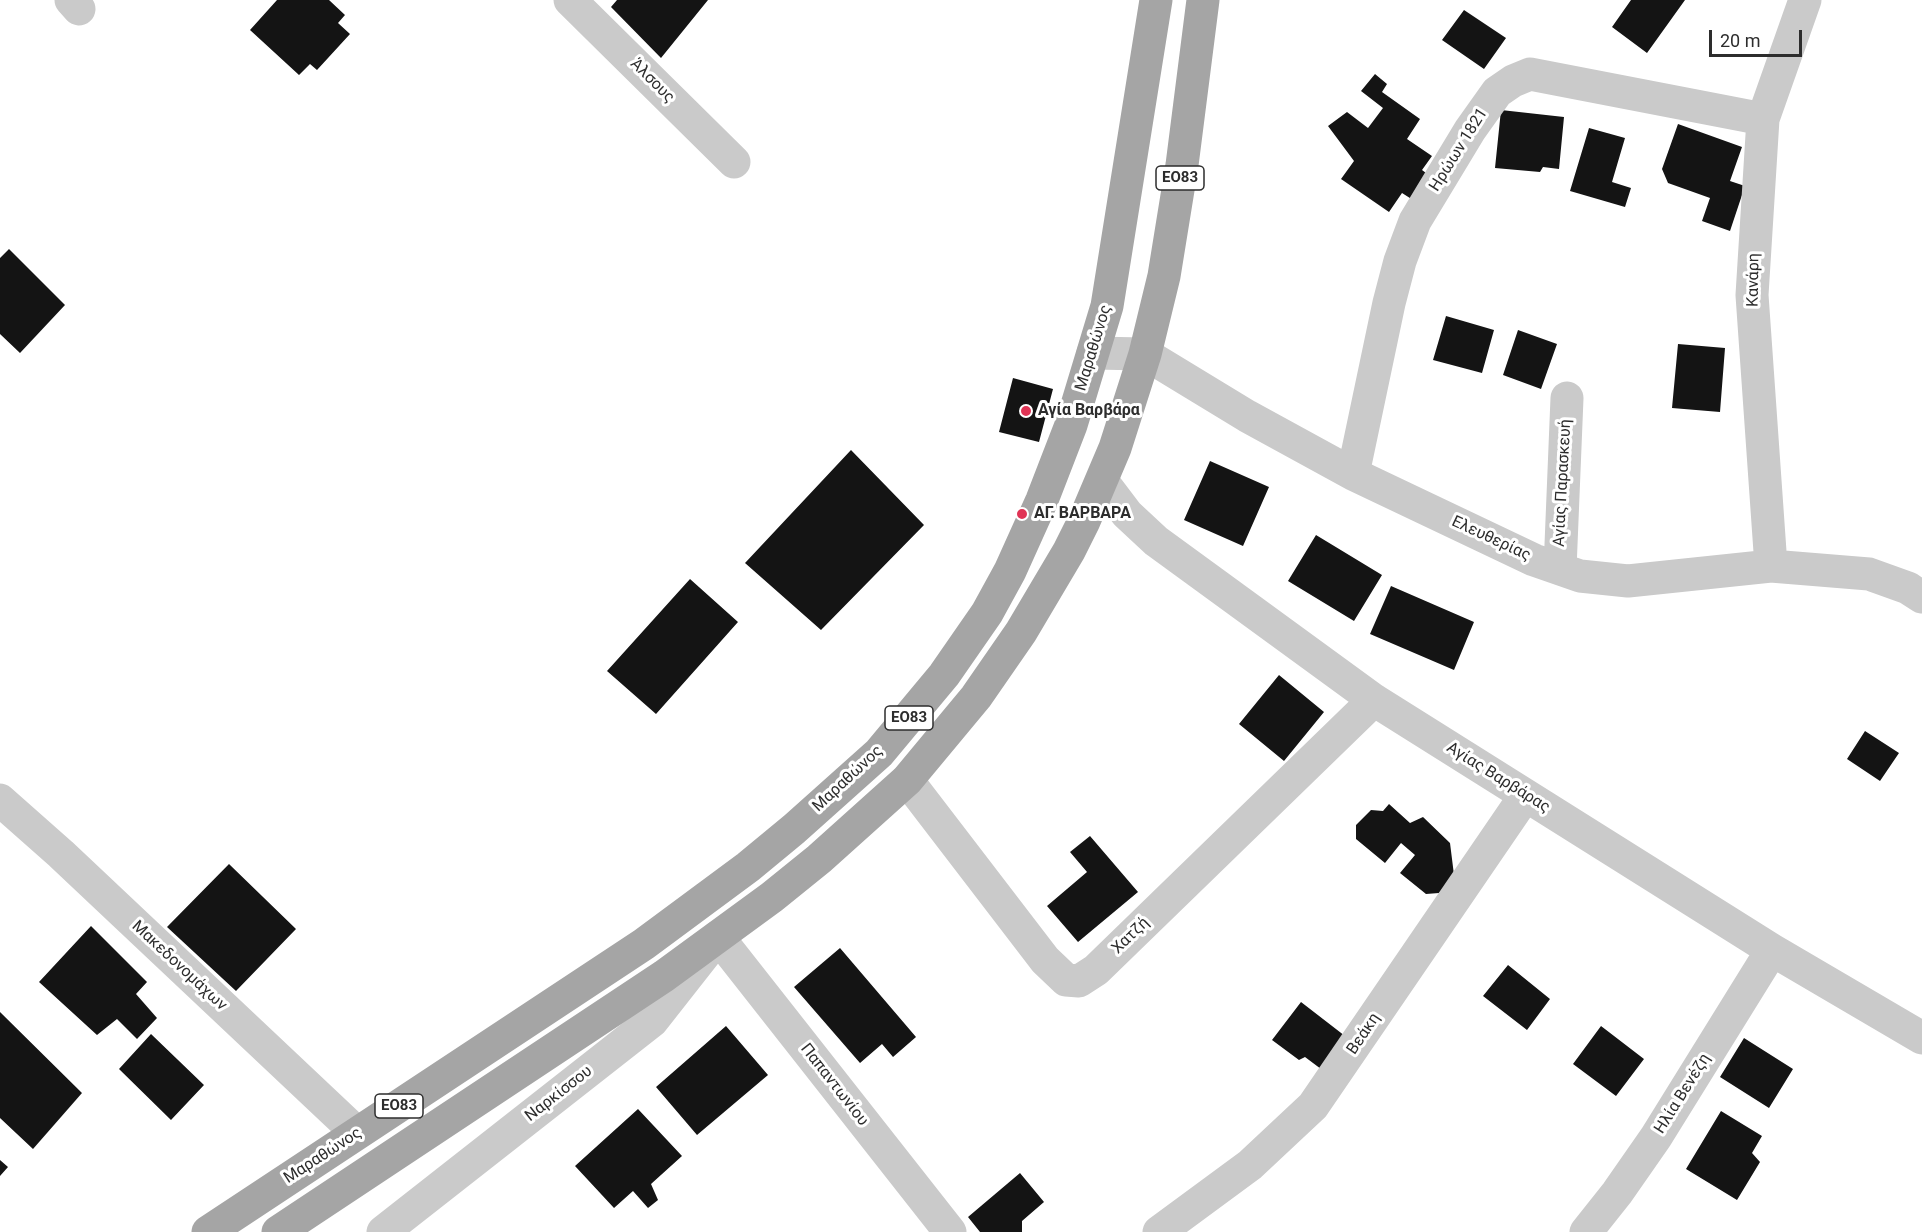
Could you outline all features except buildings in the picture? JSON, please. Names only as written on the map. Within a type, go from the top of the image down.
[{"type":"main road","name":"Μαραθώνος","points":[[208,1232],[644,944],[748,867],[879,753],[944,675],[987,613],[1010,571],[1042,500],[1071,425],[1107,306],[1156,0]]},
{"type":"main road","name":"ΕΟ83","points":[[278,1232],[664,976],[718,937],[819,859],[907,780],[976,697],[1021,632],[1069,551],[1115,448],[1145,354],[1164,276],[1174,222],[1203,0]]},
{"type":"street","name":"Κανάρη","points":[[1771,566],[1752,295],[1763,120],[1806,0]]},
{"type":"street","name":"Άλσους","points":[[576,2],[734,162]]},
{"type":"street","name":"Ηρώων 1821","points":[[1353,474],[1389,303],[1400,261],[1415,221],[1470,130],[1497,92],[1513,81],[1530,74],[1763,120]]},
{"type":"street","points":[[1093,353],[1145,354]]},
{"type":"street","name":"Ελευθερίας","points":[[1145,354],[1246,416],[1353,474],[1534,560],[1580,576],[1628,581],[1771,566],[1869,574],[1908,588],[1922,597]]},
{"type":"street","name":"Αγίας Παρασκευή","points":[[1560,568],[1567,398]]},
{"type":"street","name":"Αγίας Βαρβάρας","points":[[1102,481],[1127,514],[1156,541],[1374,700],[1772,950],[1922,1038]]},
{"type":"street","name":"Χατζή","points":[[907,780],[1045,960],[1066,980],[1079,981],[1096,970],[1374,700]]},
{"type":"street","name":"Βεάκη","points":[[1159,1232],[1250,1165],[1313,1107],[1525,796]]},
{"type":"street","name":"Μακεδονομάχων","points":[[0,800],[61,854],[357,1133]]},
{"type":"street","name":"Ναρκίσσου","points":[[383,1232],[652,1021],[718,937]]},
{"type":"street","name":"Παπαντωνίου","points":[[718,937],[950,1232]]},
{"type":"street","name":"Ηλία Βενέζη","points":[[1586,1232],[1617,1193],[1656,1137],[1772,950]]},
{"type":"place","name":"Αγία Βαρβάρα","points":[[1026,411]]},
{"type":"place","name":"ΑΓ. ΒΑΡΒΑΡΑ","points":[[1022,514]]}]
